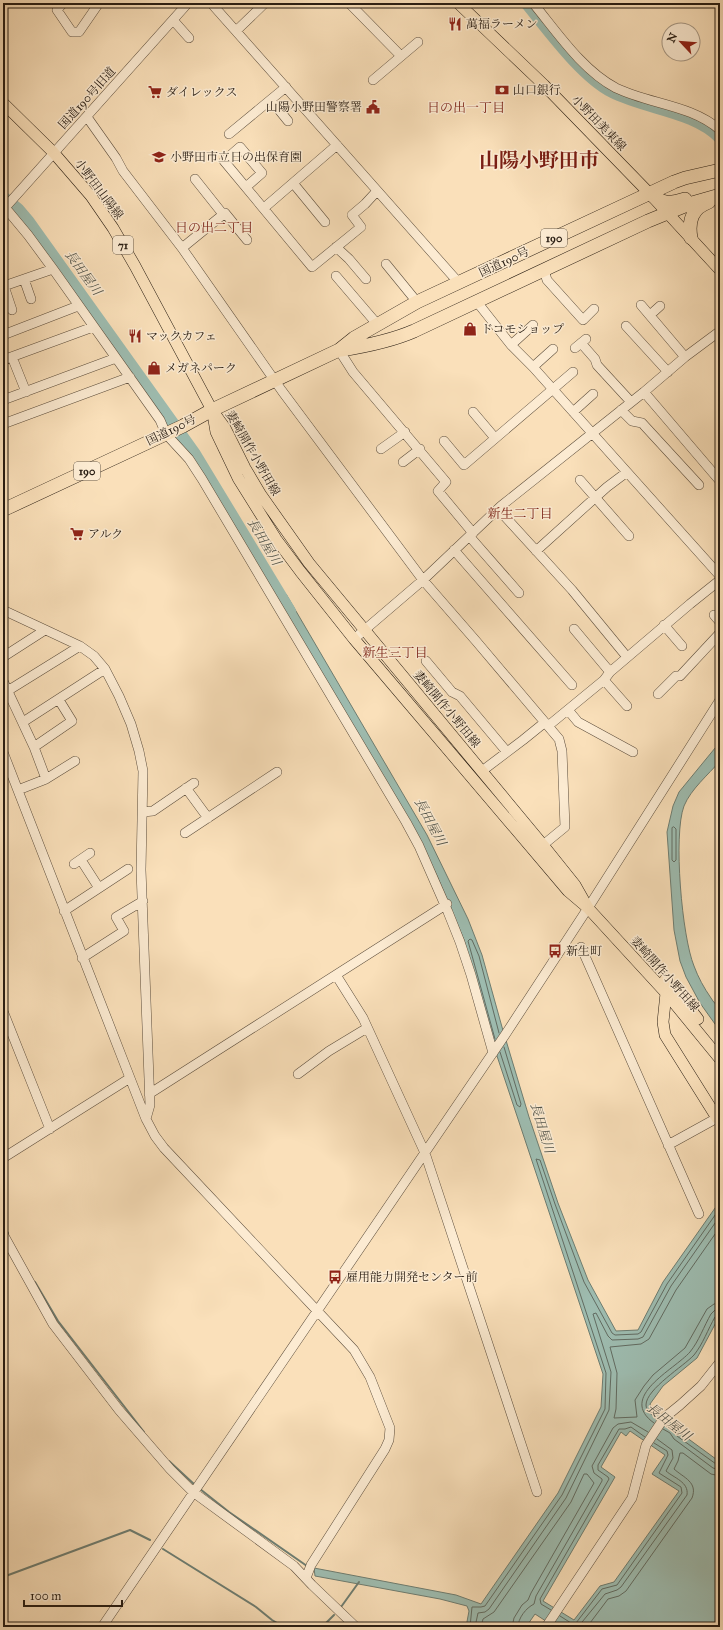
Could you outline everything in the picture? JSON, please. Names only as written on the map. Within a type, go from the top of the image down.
[{"type":"highway","name":"国道190号","points":[[3,510],[183,426],[212,410],[339,350],[354,338],[417,302],[685,178],[720,170]]},
{"type":"highway","points":[[650,194],[661,201],[672,203],[720,188]]},
{"type":"highway","name":"国道190号","points":[[339,350],[364,346],[400,337],[666,213],[720,194]]},
{"type":"highway","points":[[691,238],[690,224],[697,209],[705,203],[720,199]]},
{"type":"highway","points":[[403,310],[400,316],[402,323],[406,328],[414,331]]},
{"type":"main road","name":"小野田美東線","points":[[458,3],[544,85],[650,194],[720,270]]},
{"type":"main road","name":"小野田山陽線","points":[[3,103],[54,152],[91,196],[113,228],[212,410]]},
{"type":"main road","name":"妻崎開作小野田線","points":[[212,410],[225,428],[245,468],[286,533],[363,631],[482,771],[576,885],[588,908]]},
{"type":"main road","name":"妻崎開作小野田線","points":[[212,410],[216,432],[238,478],[276,539],[300,571],[354,638],[568,891],[588,908],[666,992],[719,1055]]},
{"type":"main road","points":[[616,939],[647,962],[681,997],[719,1055]]},
{"type":"main road","points":[[666,992],[663,1022],[664,1035],[719,1118]]},
{"type":"street","points":[[63,3],[57,10],[72,32],[79,32],[98,3]]},
{"type":"street","name":"国道190号旧道","points":[[5,207],[188,3]]},
{"type":"street","points":[[210,3],[459,283]]},
{"type":"street","points":[[236,31],[265,3]]},
{"type":"street","points":[[349,3],[401,56]]},
{"type":"street","points":[[533,3],[582,62],[604,81],[626,93],[700,117],[720,130]]},
{"type":"street","points":[[173,20],[189,38]]},
{"type":"street","points":[[373,80],[418,42]]},
{"type":"street","points":[[229,134],[286,87]]},
{"type":"street","points":[[271,100],[288,121]]},
{"type":"street","points":[[87,117],[116,158],[123,171],[182,248],[275,381],[422,580],[559,739],[561,745],[566,827],[543,845]]},
{"type":"street","points":[[264,208],[337,145]]},
{"type":"street","points":[[195,179],[222,213],[224,213],[247,240]]},
{"type":"street","points":[[293,183],[325,222]]},
{"type":"street","points":[[246,187],[312,267],[361,227],[352,215],[377,191]]},
{"type":"street","points":[[5,207],[53,269],[168,432],[189,459],[402,815],[419,846],[446,905],[471,975],[494,1052]]},
{"type":"street","points":[[182,248],[224,213]]},
{"type":"street","points":[[336,246],[366,279]]},
{"type":"street","points":[[386,264],[417,302]]},
{"type":"street","points":[[12,310],[5,299],[4,286],[53,269]]},
{"type":"street","points":[[544,270],[547,280],[583,320],[594,310]]},
{"type":"street","points":[[336,276],[347,293],[377,324]]},
{"type":"street","points":[[24,279],[31,299]]},
{"type":"street","points":[[477,302],[511,345],[533,367],[720,576]]},
{"type":"street","points":[[641,305],[685,357]]},
{"type":"street","points":[[3,335],[78,306]]},
{"type":"street","points":[[650,315],[660,306]]},
{"type":"street","points":[[511,345],[533,325]]},
{"type":"street","points":[[626,326],[668,372]]},
{"type":"street","points":[[26,392],[8,359],[93,327]]},
{"type":"street","points":[[354,638],[422,580],[499,510],[501,506],[644,392],[685,357],[720,331]]},
{"type":"street","points":[[581,343],[595,359],[597,365],[631,402]]},
{"type":"street","points":[[533,367],[553,349]]},
{"type":"street","points":[[339,350],[353,372],[420,449],[446,482],[438,491],[519,593]]},
{"type":"street","points":[[3,400],[116,358]]},
{"type":"street","points":[[444,442],[464,465],[573,372]]},
{"type":"street","points":[[3,424],[130,377]]},
{"type":"street","points":[[644,392],[720,482]]},
{"type":"street","points":[[573,412],[593,394]]},
{"type":"street","points":[[621,410],[632,421],[642,423],[699,485]]},
{"type":"street","points":[[473,412],[495,438]]},
{"type":"street","points":[[381,449],[405,432]]},
{"type":"street","points":[[403,462],[420,449]]},
{"type":"street","points":[[536,551],[595,498],[627,472]]},
{"type":"street","points":[[580,480],[629,536]]},
{"type":"street","points":[[499,510],[572,590],[627,657]]},
{"type":"street","points":[[454,550],[572,685]]},
{"type":"street","points":[[482,771],[546,724],[568,710],[604,680],[610,672],[664,625],[720,580]]},
{"type":"street","points":[[3,610],[80,646],[94,656],[105,669],[131,724],[139,751],[143,771],[142,870],[150,1094],[150,1105],[146,1119]]},
{"type":"street","points":[[664,625],[682,646]]},
{"type":"street","points":[[574,629],[610,672]]},
{"type":"street","points":[[3,657],[45,630]]},
{"type":"street","points":[[658,694],[676,676],[680,676],[720,633]]},
{"type":"street","points":[[8,690],[80,646]]},
{"type":"street","points":[[426,661],[452,692],[460,696],[507,752]]},
{"type":"street","points":[[23,722],[105,669]]},
{"type":"street","points":[[604,680],[627,706]]},
{"type":"street","points":[[3,681],[34,747],[46,779]]},
{"type":"street","points":[[34,747],[72,721],[58,700]]},
{"type":"street","points":[[102,1627],[505,1036],[720,700]]},
{"type":"street","points":[[568,710],[578,722],[633,752]]},
{"type":"street","points":[[3,752],[82,958],[146,1119],[155,1136],[164,1148],[354,1350],[370,1377],[390,1428],[389,1440],[385,1449],[308,1572],[312,1585],[356,1627]]},
{"type":"street","points":[[18,790],[46,779],[75,761]]},
{"type":"street","points":[[185,833],[277,772]]},
{"type":"street","points":[[143,812],[153,811],[190,786],[208,818]]},
{"type":"street","points":[[90,853],[78,862],[99,888]]},
{"type":"street","points":[[64,911],[128,868]]},
{"type":"street","points":[[82,958],[124,931],[116,917],[143,901]]},
{"type":"street","points":[[150,1094],[446,905]]},
{"type":"street","points":[[582,947],[699,1214]]},
{"type":"street","points":[[336,975],[367,1028],[425,1153],[537,1492]]},
{"type":"street","points":[[3,1011],[50,1129]]},
{"type":"street","points":[[298,1074],[329,1051],[367,1028]]},
{"type":"street","points":[[3,1158],[130,1078]]},
{"type":"street","points":[[668,1145],[719,1118]]},
{"type":"street","points":[[3,1234],[53,1324],[132,1425],[170,1469],[294,1566],[308,1572]]},
{"type":"street","points":[[547,1626],[632,1498],[646,1445],[664,1418],[701,1386],[720,1362]]},
{"type":"water","points":[[286,594],[427,835],[468,919],[482,955],[529,1117],[558,1203],[588,1280],[616,1331],[638,1330],[663,1282],[720,1201],[720,1315],[697,1358],[663,1386],[650,1404],[652,1410],[680,1429],[679,1432],[720,1462],[720,1627],[555,1627],[535,1614],[526,1627],[466,1627],[469,1611],[467,1606],[440,1599],[315,1576],[314,1568],[456,1595],[481,1604],[558,1493],[601,1407],[603,1374],[491,1038],[464,940],[437,876],[410,822],[277,600]],"holes":[[[630,1431],[665,1455],[652,1474],[679,1491],[614,1582],[600,1586],[574,1620],[543,1601],[615,1477],[601,1467],[621,1432],[626,1436]]]},
{"type":"water","points":[[720,742],[720,761],[695,788],[684,806],[679,839],[679,862],[680,886],[690,952],[701,982],[721,1012],[720,1031],[700,1003],[686,977],[680,961],[674,930],[667,832],[673,806],[679,792]]},
{"type":"waterway","points":[[526,3],[566,52],[600,85],[625,98],[669,111],[697,122],[720,138]]},
{"type":"waterway","name":"長田屋川","points":[[3,197],[18,209],[29,222],[195,454],[290,611]]},
{"type":"waterway","points":[[3,1225],[8,1233]]},
{"type":"waterway","points":[[35,1282],[58,1321],[144,1432]]},
{"type":"waterway","points":[[169,1461],[195,1485]]},
{"type":"waterway","points":[[200,1489],[229,1512],[307,1566]]},
{"type":"waterway","points":[[3,1577],[130,1530],[150,1540]]},
{"type":"waterway","points":[[163,1549],[256,1607],[272,1620],[284,1627]]},
{"type":"waterway","points":[[341,1607],[359,1582]]},
{"type":"waterway","points":[[322,1627],[334,1615]]},
{"type":"place","name":"萬福ラーメン","points":[[455,24]]},
{"type":"place","name":"山口銀行","points":[[502,90]]},
{"type":"place","name":"ダイレックス","points":[[155,92]]},
{"type":"place","name":"山陽小野田警察署","points":[[373,107]]},
{"type":"place","name":"小野田市立日の出保育園","points":[[159,157]]},
{"type":"place","name":"ドコモショップ","points":[[470,329]]},
{"type":"place","name":"マックカフェ","points":[[135,336]]},
{"type":"place","name":"メガネパーク","points":[[154,368]]},
{"type":"place","name":"アルク","points":[[77,534]]},
{"type":"place","name":"新生町","points":[[555,951]]},
{"type":"place","name":"雇用能力開発センター前","points":[[335,1277]]},
{"type":"district","name":"日の出一丁目","points":[[466,108]]},
{"type":"district","name":"山陽小野田市","points":[[539,160]]},
{"type":"district","name":"日の出二丁目","points":[[214,228]]},
{"type":"district","name":"新生二丁目","points":[[520,514]]},
{"type":"district","name":"新生三丁目","points":[[395,653]]}]
